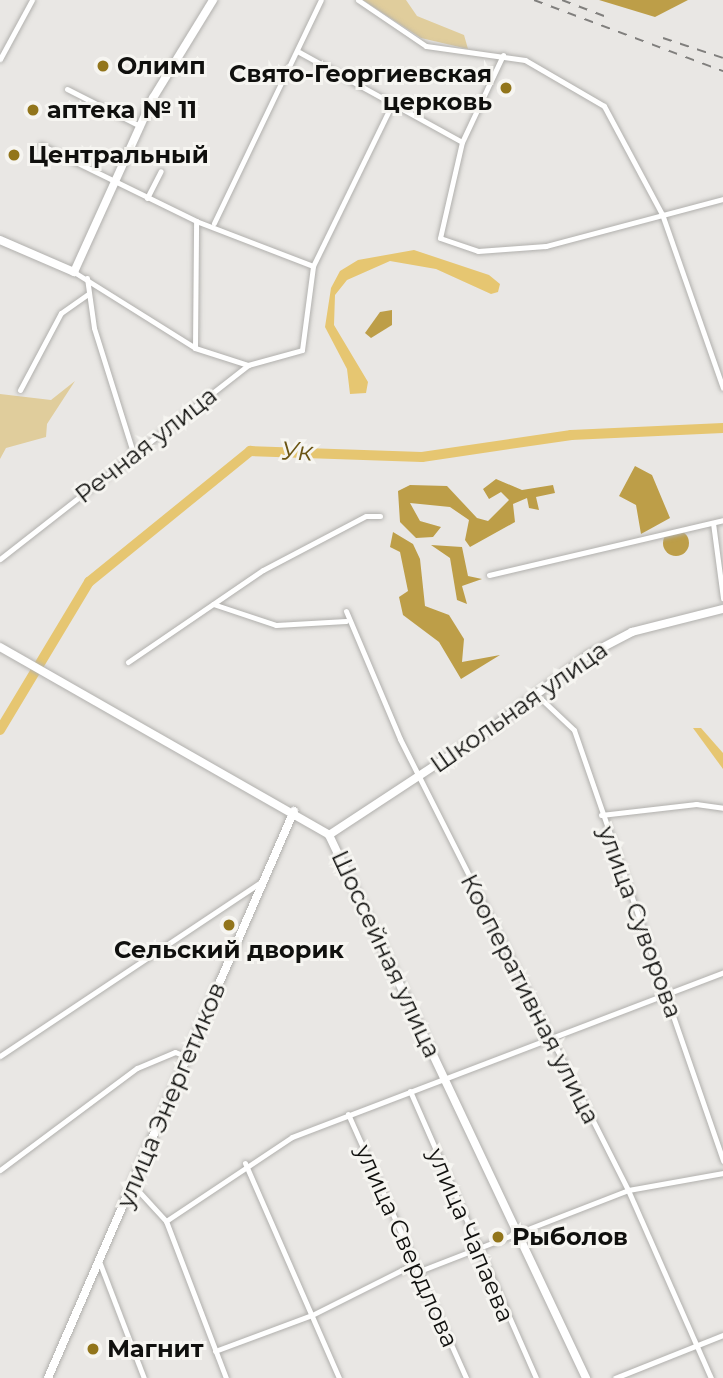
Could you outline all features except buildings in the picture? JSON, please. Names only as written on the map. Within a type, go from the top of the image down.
[{"type":"street","points":[[0,59],[32,0]]},
{"type":"street","points":[[74,272],[140,126],[213,0]]},
{"type":"street","points":[[214,223],[299,52],[321,0]]},
{"type":"street","points":[[358,0],[426,46],[525,60],[604,106],[662,214],[677,266],[702,312],[723,388]]},
{"type":"street","points":[[299,52],[390,107],[462,142]]},
{"type":"street","points":[[503,55],[462,142],[437,234],[478,251],[517,250],[723,199]]},
{"type":"street","points":[[67,89],[140,126]]},
{"type":"street","points":[[41,145],[196,221],[214,223],[313,266],[390,107]]},
{"type":"street","points":[[147,198],[161,171]]},
{"type":"street","points":[[195,348],[196,221]]},
{"type":"street","points":[[0,240],[87,278],[195,348],[248,365]]},
{"type":"street","name":"Речная улица","points":[[0,559],[248,365],[302,350],[313,266]]},
{"type":"street","points":[[87,278],[88,294],[134,456]]},
{"type":"street","points":[[20,390],[61,313],[88,294]]},
{"type":"street","points":[[128,662],[213,604],[366,516],[380,516]]},
{"type":"street","points":[[489,575],[619,547],[688,523],[713,523],[723,520]]},
{"type":"street","points":[[713,523],[723,598]]},
{"type":"street","points":[[213,604],[276,625],[346,621]]},
{"type":"street","name":"Школьная улица","points":[[329,835],[537,695],[588,655],[632,632],[723,609]]},
{"type":"street","name":"Кооперативная улица","points":[[346,611],[346,621],[419,776],[548,1038],[628,1190],[711,1378]]},
{"type":"street","name":"Шоссейная улица","points":[[4,649],[293,811],[329,835],[586,1378]]},
{"type":"street","name":"улица Суворова","points":[[537,695],[573,730],[723,1161]]},
{"type":"street","points":[[601,815],[696,804],[723,808]]},
{"type":"street","name":"улица Энергетиков","points":[[48,1378],[293,811]]},
{"type":"street","points":[[0,1056],[264,880]]},
{"type":"street","points":[[166,1221],[244,1163],[348,1114],[445,1080],[723,972]]},
{"type":"street","points":[[0,1170],[137,1068],[175,1052],[188,1057]]},
{"type":"street","name":"улица Чапаева","points":[[410,1091],[536,1378]]},
{"type":"street","name":"улица Свердлова","points":[[348,1114],[466,1378]]},
{"type":"street","points":[[244,1163],[339,1378]]},
{"type":"street","points":[[417,1272],[479,1252],[628,1190],[723,1173]]},
{"type":"street","points":[[133,1185],[166,1221],[226,1378]]},
{"type":"street","points":[[99,1261],[144,1378]]},
{"type":"street","points":[[215,1351],[312,1315],[414,1264]]},
{"type":"street","points":[[615,1378],[696,1343],[723,1335]]},
{"type":"shaded area","points":[[363,0],[406,0],[417,16],[464,35],[468,49],[421,38]]},
{"type":"shaded area","points":[[599,0],[688,0],[655,17]]},
{"type":"shaded area","points":[[414,250],[489,275],[500,284],[498,292],[491,294],[436,269],[390,261],[347,280],[335,295],[334,325],[368,382],[366,393],[350,394],[347,369],[325,327],[331,288],[340,271],[358,260]]},
{"type":"shaded area","points":[[392,310],[392,325],[371,338],[365,333],[380,312]]},
{"type":"shaded area","points":[[75,381],[47,424],[46,437],[6,448],[0,459],[0,394],[51,400]]},
{"type":"shaded area","points":[[635,466],[652,475],[670,518],[641,534],[636,505],[619,496]]},
{"type":"shaded area","points":[[496,479],[522,490],[553,485],[555,493],[536,497],[539,510],[529,508],[527,498],[513,504],[515,522],[470,547],[465,540],[469,520],[450,507],[410,503],[420,521],[441,527],[433,537],[416,538],[400,522],[398,491],[410,485],[447,486],[477,518],[488,521],[509,500],[501,492],[489,499],[483,489]]},
{"type":"shaded area","points":[[676,530],[685,534],[689,543],[685,552],[676,556],[667,552],[663,543],[667,534]]},
{"type":"shaded area","points":[[393,532],[413,544],[420,559],[425,606],[449,615],[464,639],[462,662],[500,655],[461,679],[439,642],[403,615],[399,597],[408,591],[400,552],[390,547]]},
{"type":"shaded area","points":[[431,545],[462,547],[468,576],[482,579],[462,586],[467,604],[457,600],[450,558]]},
{"type":"shaded area","points":[[693,728],[701,728],[723,753],[723,769]]},
{"type":"waterway","name":"Ук","points":[[0,730],[89,582],[250,451],[422,457],[571,435],[723,428]]},
{"type":"railway","points":[[534,0],[723,71]]},
{"type":"railway","points":[[562,0],[604,16]]},
{"type":"railway","points":[[663,38],[723,58]]},
{"type":"place","name":"Олимп","points":[[103,66]]},
{"type":"place","name":"Свято-Георгиевская церковь","points":[[506,88]]},
{"type":"place","name":"аптека № 11","points":[[33,110]]},
{"type":"place","name":"Центральный","points":[[14,155]]},
{"type":"place","name":"Сельский дворик","points":[[229,925]]},
{"type":"place","name":"Рыболов","points":[[498,1237]]},
{"type":"place","name":"Магнит","points":[[93,1349]]}]
